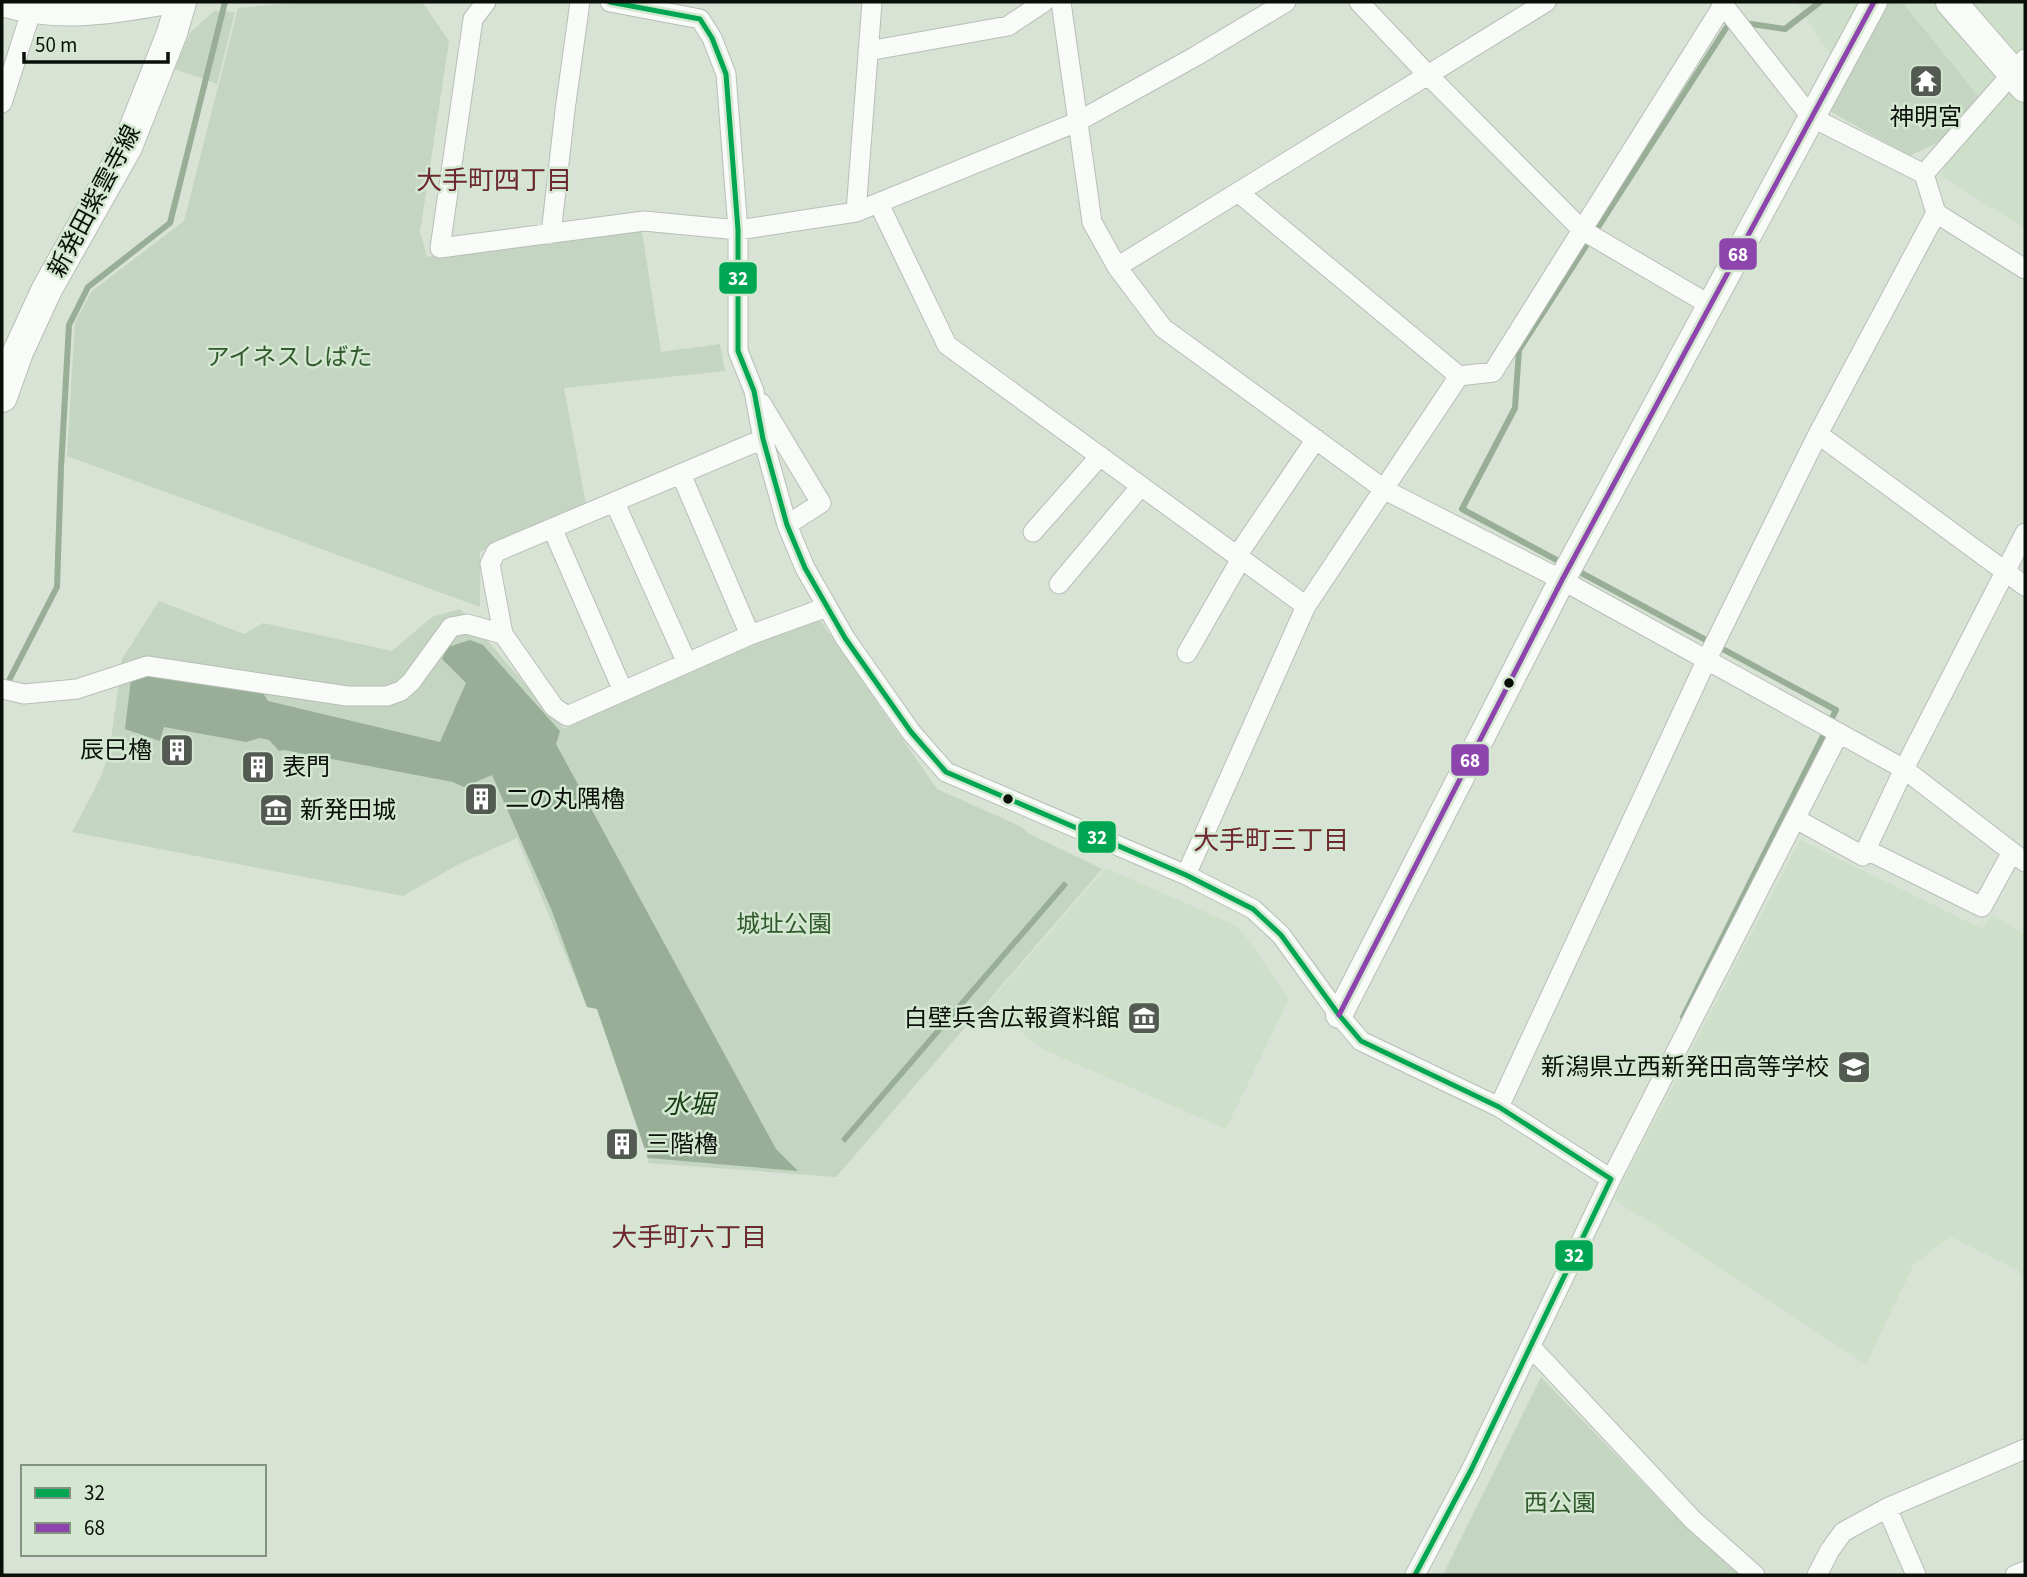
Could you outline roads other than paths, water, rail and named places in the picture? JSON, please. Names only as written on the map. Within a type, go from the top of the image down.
[{"type":"main road","name":"新発田紫雲寺線","points":[[2,397],[18,352],[47,289],[127,147],[173,33],[181,2]]},
{"type":"main road","points":[[1951,2],[2021,72]]},
{"type":"street","points":[[486,2],[473,19],[440,248],[644,221],[738,230],[856,212],[1077,122],[1286,2]]},
{"type":"street","points":[[551,234],[580,2]]},
{"type":"street","points":[[610,2],[700,19],[712,38],[726,74],[738,230],[738,351],[754,391],[821,503],[787,525]]},
{"type":"street","points":[[856,212],[872,2]]},
{"type":"street","points":[[868,51],[1008,26],[1044,2]]},
{"type":"street","points":[[1061,2],[1092,222],[1116,267],[1163,328],[1385,490],[1562,580],[1904,769],[2019,857],[1982,907],[1867,850]]},
{"type":"street","points":[[1359,2],[1582,230],[1710,305]]},
{"type":"street","points":[[1116,267],[1546,2]]},
{"type":"street","points":[[1239,192],[1459,376],[1493,372],[1723,2],[1811,117],[1924,174],[1936,213],[2025,269]]},
{"type":"street","points":[[1339,1015],[1562,580],[1874,2]]},
{"type":"street","points":[[2,3],[31,12],[74,13],[151,3]]},
{"type":"street","points":[[2,103],[31,12]]},
{"type":"street","points":[[1924,174],[2021,72]]},
{"type":"street","points":[[879,204],[947,345],[1306,606]]},
{"type":"street","points":[[1499,1107],[1707,659],[1818,434],[1936,213]]},
{"type":"street","points":[[1186,875],[1306,606],[1459,376]]},
{"type":"street","points":[[754,391],[763,439],[787,525],[805,568],[845,638],[911,732],[946,772],[1186,875],[1253,909],[1281,936],[1361,1041],[1499,1107],[1611,1178]]},
{"type":"street","points":[[1818,434],[2025,586]]},
{"type":"street","points":[[763,439],[496,552],[490,564],[503,634],[554,707],[567,716],[750,635],[827,607]]},
{"type":"street","points":[[1187,653],[1239,557],[1316,439]]},
{"type":"street","points":[[1033,531],[1100,456]]},
{"type":"street","points":[[681,474],[750,635]]},
{"type":"street","points":[[1059,584],[1141,486]]},
{"type":"street","points":[[615,503],[687,663]]},
{"type":"street","points":[[553,530],[622,691]]},
{"type":"street","points":[[1796,819],[1863,856],[1904,769],[2025,533]]},
{"type":"street","points":[[2,689],[24,694],[77,689],[147,666],[347,696],[387,696],[401,691],[411,682],[451,627],[467,624],[503,634]]},
{"type":"street","points":[[1415,1575],[1471,1470],[1611,1178],[1839,733]]},
{"type":"street","points":[[1531,1346],[1693,1520],[1755,1575]]},
{"type":"street","points":[[1817,1575],[1843,1532],[1887,1508],[2025,1449]]},
{"type":"street","points":[[1887,1508],[1916,1575]]},
{"type":"street","points":[[2015,1575],[2025,1571]]},
{"type":"water","name":"水堀","points":[[470,640],[483,645],[560,731],[556,744],[776,1149],[798,1171],[648,1158],[597,1009],[587,1007],[552,911],[492,775],[464,787],[453,782],[279,751],[269,740],[260,738],[246,742],[164,727],[160,741],[125,729],[131,680],[150,676],[263,693],[268,701],[440,742],[466,683],[442,659],[448,647]]},
{"type":"water","points":[[1064,881],[1068,885],[845,1143],[841,1139]]},
{"type":"waterway","points":[[5,688],[57,587],[69,325],[88,287],[170,223],[225,2]]},
{"type":"waterway","points":[[1744,23],[1785,29],[1820,2]]},
{"type":"waterway","points":[[1564,564],[1462,509],[1515,408],[1519,350],[1730,22],[1733,22]]},
{"type":"waterway","points":[[1574,569],[1836,710],[1683,1017]]},
{"type":"place","name":"神明宮","points":[[1926,81]]},
{"type":"place","name":"辰巳櫓","points":[[177,750]]},
{"type":"place","name":"表門","points":[[258,767]]},
{"type":"place","name":"二の丸隅櫓","points":[[481,799]]},
{"type":"place","name":"新発田城","points":[[276,810]]},
{"type":"place","name":"白壁兵舎広報資料館","points":[[1144,1018]]},
{"type":"place","name":"新潟県立西新発田高等学校","points":[[1854,1067]]},
{"type":"place","name":"三階櫓","points":[[622,1144]]},
{"type":"district","name":"大手町四丁目","points":[[494,180]]},
{"type":"district","name":"大手町三丁目","points":[[1271,840]]},
{"type":"district","name":"大手町六丁目","points":[[689,1237]]},
{"type":"park label","name":"アイネスしばた","points":[[289,357]]},
{"type":"park label","name":"城址公園","points":[[784,924]]},
{"type":"park label","name":"西公園","points":[[1560,1503]]}]
